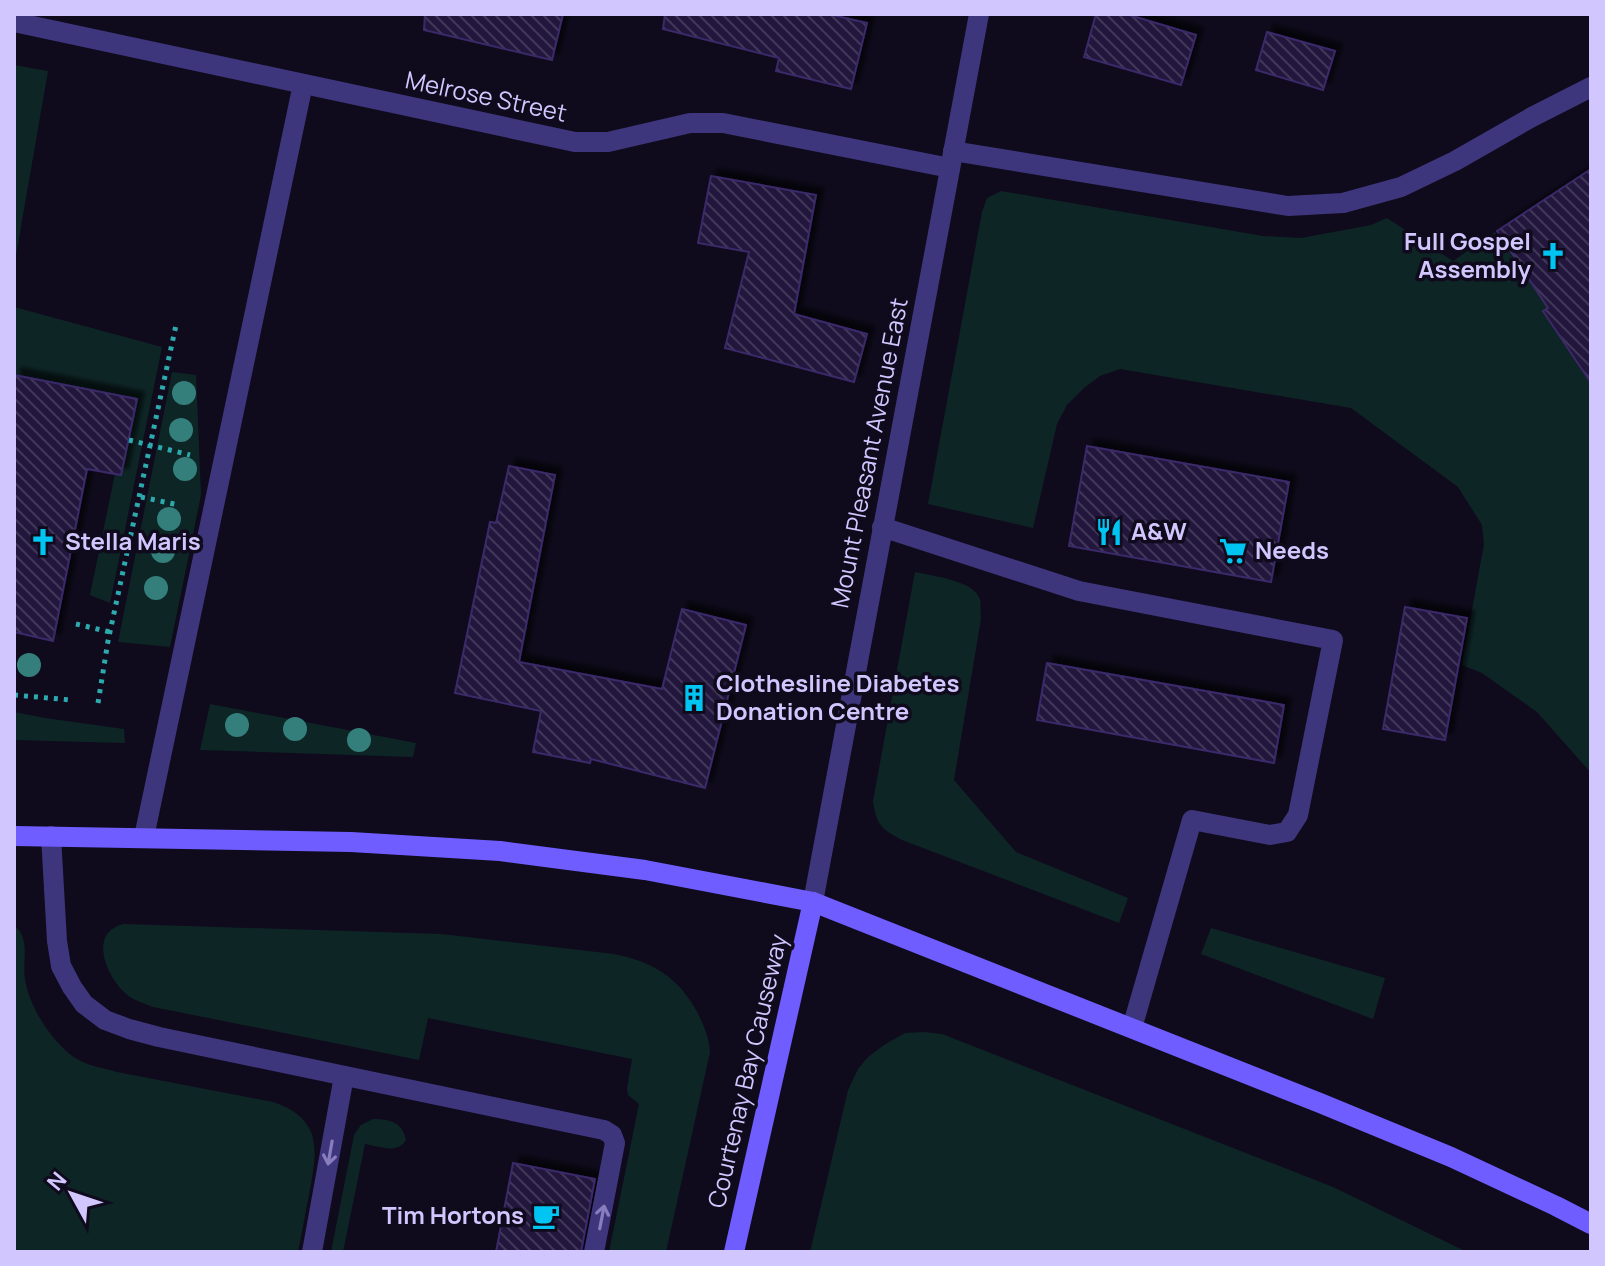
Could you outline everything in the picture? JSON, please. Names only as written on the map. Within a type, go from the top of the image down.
[{"type":"main road","points":[[14,836],[351,842],[500,851],[645,870],[813,902],[1451,1157],[1591,1224]]},
{"type":"main road","name":"Courtenay Bay Causeway","points":[[734,1252],[813,902]]},
{"type":"street","name":"Mount Pleasant Avenue East","points":[[813,902],[979,14]]},
{"type":"street","name":"Melrose Street","points":[[14,22],[575,142],[608,142],[690,123],[723,123],[952,160],[1288,206],[1343,203],[1401,187],[1591,87]]},
{"type":"street","points":[[144,837],[303,84]]},
{"type":"street","points":[[882,527],[1079,591],[1333,640],[1298,815],[1293,826],[1287,832],[1270,835],[1192,820],[1132,1028]]},
{"type":"street","points":[[51,836],[61,966],[84,1004],[105,1020],[129,1029],[604,1130],[612,1135],[615,1143],[594,1252]]},
{"type":"street","points":[[312,1252],[344,1076]]},
{"type":"path","points":[[98,703],[110,632],[176,325]]},
{"type":"path","points":[[129,440],[223,463]]},
{"type":"path","points":[[76,624],[110,632]]},
{"type":"path","points":[[14,695],[71,700]]},
{"type":"green space","points":[[14,65],[48,71],[14,267]]},
{"type":"green space","points":[[1001,191],[1263,236],[1301,238],[1371,225],[1387,218],[1453,261],[1495,232],[1535,289],[1559,300],[1543,311],[1591,385],[1591,773],[1537,712],[1482,673],[1462,665],[1484,544],[1482,525],[1458,487],[1351,408],[1120,369],[1100,376],[1067,405],[1057,424],[1033,528],[928,504],[982,212],[987,198]]},
{"type":"green space","points":[[14,307],[162,347],[110,603],[90,595],[115,474],[121,474],[137,399],[14,376]]},
{"type":"green space","points":[[172,372],[196,375],[201,495],[170,647],[118,642]]},
{"type":"green space","points":[[915,572],[961,583],[980,599],[981,619],[954,780],[1016,852],[1128,898],[1119,923],[902,840],[884,829],[878,821],[873,801]]},
{"type":"green space","points":[[210,704],[416,743],[413,757],[200,750]]},
{"type":"green space","points":[[14,712],[124,729],[125,743],[14,740]]},
{"type":"green space","points":[[124,924],[441,934],[614,954],[640,961],[662,972],[689,998],[705,1030],[710,1052],[666,1252],[609,1252],[639,1104],[628,1095],[632,1059],[428,1018],[419,1060],[153,1007],[124,992],[107,965],[103,945],[106,936]]},
{"type":"green space","points":[[14,926],[24,943],[25,979],[31,1001],[50,1033],[75,1058],[117,1072],[273,1102],[301,1118],[309,1128],[315,1151],[298,1252],[14,1252]]},
{"type":"green space","points":[[1211,928],[1385,978],[1373,1019],[1201,954]]},
{"type":"green space","points":[[905,1033],[942,1034],[1333,1187],[1467,1252],[810,1252],[848,1090],[858,1069],[868,1057]]},
{"type":"green space","points":[[373,1119],[398,1125],[406,1140],[393,1148],[365,1144],[343,1252],[331,1252],[354,1135],[361,1125]]},
{"type":"building","points":[[425,14],[563,14],[552,60],[424,30]]},
{"type":"building","points":[[665,14],[828,14],[867,23],[851,89],[776,71],[779,58],[663,29]]},
{"type":"building","points":[[1096,14],[1126,14],[1196,35],[1181,85],[1084,57]]},
{"type":"building","points":[[1267,32],[1335,51],[1323,90],[1256,70]]},
{"type":"building","name":"Full Gospel Assembly","points":[[1591,169],[1591,383],[1543,311],[1548,308],[1497,231]]},
{"type":"building","points":[[711,176],[816,195],[794,314],[867,334],[854,382],[725,348],[749,252],[698,243]]},
{"type":"building","name":"Stella Maris","points":[[14,375],[137,399],[121,475],[87,469],[53,641],[14,632]]},
{"type":"building","points":[[1087,446],[1289,482],[1271,582],[1069,546]]},
{"type":"building","points":[[509,466],[555,475],[519,662],[662,689],[682,609],[746,625],[705,788],[591,759],[590,763],[533,752],[541,711],[455,693],[490,522],[496,523]]},
{"type":"building","points":[[1405,607],[1467,618],[1445,740],[1383,729]]},
{"type":"building","points":[[1047,663],[1284,705],[1274,763],[1037,720]]},
{"type":"building","name":"Tim Hortons","points":[[513,1163],[595,1179],[581,1252],[496,1252]]},
{"type":"place","name":"Full Gospel Assembly","points":[[1553,256]]},
{"type":"place","name":"A&W","points":[[1109,532]]},
{"type":"place","name":"Stella Maris","points":[[43,542]]},
{"type":"place","name":"Needs","points":[[1233,551]]},
{"type":"place","name":"Clothesline Diabetes Donation Centre","points":[[694,698]]},
{"type":"place","name":"Tim Hortons","points":[[546,1216]]}]
